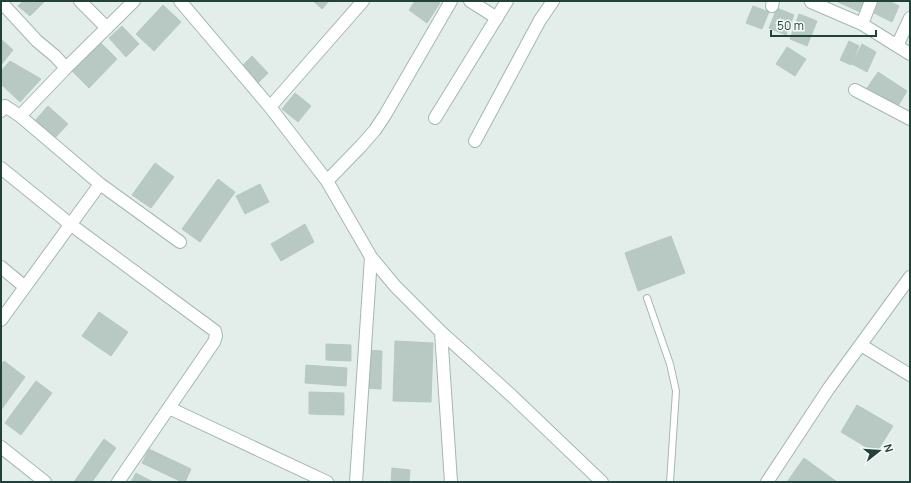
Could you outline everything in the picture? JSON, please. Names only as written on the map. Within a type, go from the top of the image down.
[{"type":"street","points":[[80,1],[107,28]]},
{"type":"street","points":[[20,116],[134,1]]},
{"type":"street","points":[[270,107],[363,1]]},
{"type":"street","points":[[327,181],[375,130],[452,1]]},
{"type":"street","points":[[470,1],[497,18]]},
{"type":"street","points":[[435,118],[507,1]]},
{"type":"street","points":[[475,141],[540,20],[553,1]]},
{"type":"street","points":[[810,1],[862,24],[910,54]]},
{"type":"street","points":[[862,24],[871,1]]},
{"type":"street","points":[[1,2],[66,68]]},
{"type":"street","points":[[182,2],[270,107],[327,181],[371,257],[395,286],[441,332],[512,396],[602,482]]},
{"type":"street","points":[[897,46],[910,18]]},
{"type":"street","points":[[855,90],[910,119]]},
{"type":"street","points":[[1,111],[5,106],[20,116],[100,184],[180,242]]},
{"type":"street","points":[[1,168],[70,224],[216,331],[214,342],[118,482]]},
{"type":"street","points":[[1,320],[100,184]]},
{"type":"street","points":[[356,482],[371,257]]},
{"type":"street","points":[[1,267],[25,287]]},
{"type":"street","points":[[767,482],[829,388],[910,277]]},
{"type":"street","points":[[441,332],[451,482]]},
{"type":"street","points":[[861,345],[910,375]]},
{"type":"street","points":[[169,408],[327,482]]},
{"type":"street","points":[[2,451],[44,482]]},
{"type":"lane","points":[[647,298],[670,364],[676,391],[670,482]]},
{"type":"building","points":[[23,1],[45,1],[30,16],[18,6]]},
{"type":"building","points":[[313,1],[329,1],[322,9]]},
{"type":"building","points":[[415,1],[437,1],[440,3],[427,23],[409,10]]},
{"type":"building","points":[[836,1],[866,1],[860,12]]},
{"type":"building","points":[[879,1],[889,1],[899,6],[892,22],[874,13]]},
{"type":"building","points":[[163,5],[181,22],[154,51],[136,34]]},
{"type":"building","points":[[753,6],[769,12],[762,29],[746,23]]},
{"type":"building","points":[[777,8],[794,15],[786,35],[769,28]]},
{"type":"building","points":[[799,14],[817,21],[807,46],[790,39]]},
{"type":"building","points":[[122,26],[139,44],[126,57],[109,38]]},
{"type":"building","points":[[1,39],[13,50],[1,65]]},
{"type":"building","points":[[849,41],[859,46],[851,65],[840,60]]},
{"type":"building","points":[[100,42],[117,59],[89,88],[72,71]]},
{"type":"building","points":[[862,44],[876,52],[867,72],[852,64]]},
{"type":"building","points":[[787,47],[806,59],[795,76],[776,64]]},
{"type":"building","points":[[252,56],[268,73],[258,83],[241,67]]},
{"type":"building","points":[[10,61],[41,79],[20,102],[1,84],[1,71]]},
{"type":"building","points":[[878,72],[907,91],[895,111],[865,91]]},
{"type":"building","points":[[295,93],[311,106],[298,122],[282,109]]},
{"type":"building","points":[[48,106],[68,124],[53,140],[33,123]]},
{"type":"building","points":[[155,163],[174,177],[151,208],[132,195]]},
{"type":"building","points":[[218,179],[235,192],[200,242],[182,229]]},
{"type":"building","points":[[260,184],[269,202],[245,214],[236,196]]},
{"type":"building","points":[[305,224],[314,242],[281,261],[271,244]]},
{"type":"building","points":[[671,236],[685,273],[638,291],[625,253]]},
{"type":"building","points":[[99,312],[128,332],[111,356],[82,336]]},
{"type":"building","points":[[395,341],[433,343],[431,402],[393,401]]},
{"type":"building","points":[[326,344],[351,345],[351,361],[326,360]]},
{"type":"building","points":[[366,350],[382,351],[381,389],[365,388]]},
{"type":"building","points":[[4,361],[25,377],[1,410],[1,364]]},
{"type":"building","points":[[306,365],[347,368],[346,386],[305,383]]},
{"type":"building","points":[[36,381],[52,393],[21,435],[5,423]]},
{"type":"building","points":[[309,392],[344,393],[344,415],[309,414]]},
{"type":"building","points":[[857,405],[893,426],[876,453],[841,432]]},
{"type":"building","points":[[104,439],[116,448],[92,482],[74,482]]},
{"type":"building","points":[[149,449],[191,469],[185,482],[182,482],[142,463]]},
{"type":"building","points":[[804,458],[837,482],[787,482]]},
{"type":"building","points":[[392,468],[410,470],[409,482],[391,482]]},
{"type":"building","points":[[136,473],[153,482],[131,482]]}]
